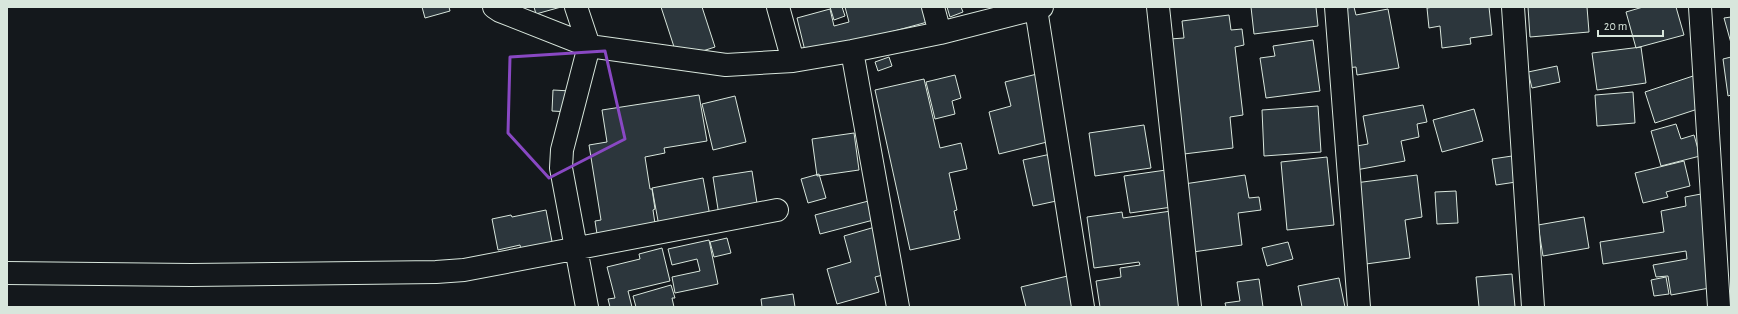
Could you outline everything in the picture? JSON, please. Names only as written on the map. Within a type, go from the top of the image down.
[{"type":"street","points":[[494,7],[500,11],[589,46],[726,64],[793,61],[852,51],[940,33],[1039,8],[1083,307]]},
{"type":"street","points":[[576,7],[589,46],[562,150],[561,168],[587,307]]},
{"type":"street","points":[[778,7],[793,61]]},
{"type":"street","points":[[933,7],[940,33]]},
{"type":"street","points":[[1158,7],[1190,307]]},
{"type":"street","points":[[1336,7],[1359,307]]},
{"type":"street","points":[[1513,7],[1533,307]]},
{"type":"street","points":[[1700,7],[1718,307]]},
{"type":"street","points":[[852,51],[898,307]]},
{"type":"street","points":[[7,273],[191,275],[436,272],[464,270],[777,210]]},
{"type":"highlighted area","points":[[605,51],[625,139],[549,178],[508,133],[510,57]]},
{"type":"building","points":[[422,7],[449,7],[450,11],[425,18]]},
{"type":"building","points":[[534,7],[561,7],[536,14]]},
{"type":"building","points":[[661,7],[702,7],[715,47],[678,59]]},
{"type":"building","points":[[830,7],[842,7],[845,16],[834,20]]},
{"type":"building","points":[[845,7],[927,7],[931,21],[806,55],[797,18],[830,9],[834,26],[849,22]]},
{"type":"building","points":[[947,7],[961,7],[963,12],[950,17]]},
{"type":"building","points":[[1251,7],[1316,7],[1318,26],[1254,34]]},
{"type":"building","points":[[1354,7],[1356,15],[1388,9],[1399,68],[1357,75],[1356,67],[1345,68],[1335,10]]},
{"type":"building","points":[[1489,7],[1492,35],[1470,38],[1471,44],[1442,48],[1440,26],[1429,28],[1427,8]]},
{"type":"building","points":[[1528,7],[1587,7],[1589,32],[1530,37]]},
{"type":"building","points":[[1643,7],[1676,7],[1684,35],[1636,48],[1626,12]]},
{"type":"building","points":[[1229,15],[1231,30],[1242,29],[1244,45],[1235,47],[1243,115],[1230,117],[1233,148],[1184,154],[1170,39],[1184,38],[1182,21]]},
{"type":"building","points":[[1731,17],[1731,43],[1724,18]]},
{"type":"building","points":[[1313,40],[1320,91],[1266,98],[1260,58],[1275,56],[1273,46]]},
{"type":"building","points":[[1641,47],[1646,83],[1597,90],[1592,53]]},
{"type":"building","points":[[889,57],[892,66],[878,71],[875,62]]},
{"type":"building","points":[[1731,57],[1731,95],[1728,96],[1723,59]]},
{"type":"building","points":[[1557,66],[1560,82],[1532,88],[1528,72]]},
{"type":"building","points":[[1049,71],[1059,139],[999,154],[989,112],[1011,106],[1005,82]]},
{"type":"building","points":[[1699,74],[1710,105],[1655,123],[1645,92]]},
{"type":"building","points":[[955,75],[961,98],[952,101],[955,114],[935,119],[926,82]]},
{"type":"building","points":[[924,79],[940,148],[961,143],[967,169],[949,173],[957,210],[954,211],[960,239],[910,250],[875,90]]},
{"type":"building","points":[[553,90],[571,91],[570,112],[552,111]]},
{"type":"building","points":[[1633,92],[1635,123],[1597,126],[1595,95]]},
{"type":"building","points":[[699,95],[707,141],[664,148],[665,153],[645,157],[655,209],[653,210],[657,237],[599,247],[595,221],[601,220],[589,145],[607,142],[602,110]]},
{"type":"building","points":[[735,96],[746,142],[713,150],[702,104]]},
{"type":"building","points":[[1423,105],[1427,122],[1417,124],[1419,137],[1401,141],[1405,161],[1356,170],[1351,147],[1368,144],[1363,116]]},
{"type":"building","points":[[1318,106],[1321,152],[1264,156],[1262,110]]},
{"type":"building","points":[[1474,109],[1483,141],[1442,152],[1433,120]]},
{"type":"building","points":[[1676,124],[1681,139],[1694,135],[1700,156],[1661,166],[1651,131]]},
{"type":"building","points":[[1144,125],[1151,168],[1095,176],[1089,133]]},
{"type":"building","points":[[854,133],[859,170],[817,176],[812,139]]},
{"type":"building","points":[[1065,151],[1075,197],[1033,206],[1023,160]]},
{"type":"building","points":[[1512,156],[1516,182],[1496,185],[1492,159]]},
{"type":"building","points":[[1327,157],[1334,225],[1287,230],[1281,162]]},
{"type":"building","points":[[1684,161],[1690,186],[1666,192],[1668,197],[1643,203],[1635,173]]},
{"type":"building","points":[[1166,170],[1172,207],[1130,213],[1124,176]]},
{"type":"building","points":[[752,171],[759,216],[720,222],[713,177]]},
{"type":"building","points":[[819,174],[826,198],[808,203],[801,179]]},
{"type":"building","points":[[1245,175],[1249,198],[1259,197],[1261,210],[1238,213],[1242,245],[1193,252],[1184,184]]},
{"type":"building","points":[[1417,175],[1422,217],[1405,220],[1410,258],[1366,264],[1355,183]]},
{"type":"building","points":[[703,178],[712,227],[661,237],[652,188]]},
{"type":"building","points":[[1456,191],[1458,223],[1437,224],[1435,192]]},
{"type":"building","points":[[1701,194],[1715,287],[1671,295],[1668,276],[1656,277],[1653,265],[1687,259],[1686,251],[1603,264],[1600,242],[1664,232],[1661,211],[1686,206],[1685,197]]},
{"type":"building","points":[[876,199],[881,218],[820,234],[815,215]]},
{"type":"building","points":[[546,210],[554,252],[523,259],[520,245],[498,250],[492,219],[511,215],[512,217]]},
{"type":"building","points":[[1171,211],[1184,307],[1100,307],[1096,281],[1121,277],[1120,268],[1140,265],[1139,262],[1094,268],[1087,217],[1122,212],[1123,218]]},
{"type":"building","points":[[1584,217],[1589,248],[1543,256],[1538,225]]},
{"type":"building","points":[[875,227],[891,273],[875,277],[879,292],[837,304],[827,269],[851,262],[844,236]]},
{"type":"building","points":[[727,238],[731,253],[714,257],[710,242]]},
{"type":"building","points":[[709,240],[718,284],[675,293],[672,277],[700,271],[697,259],[672,265],[668,249]]},
{"type":"building","points":[[1288,242],[1293,259],[1267,266],[1262,248]]},
{"type":"building","points":[[662,248],[670,281],[628,291],[632,307],[610,307],[608,299],[615,298],[607,267],[640,259],[639,254]]},
{"type":"building","points":[[1076,274],[1084,307],[1026,307],[1021,287]]},
{"type":"building","points":[[1512,274],[1515,307],[1479,307],[1476,277]]},
{"type":"building","points":[[1666,277],[1669,294],[1654,296],[1651,280]]},
{"type":"building","points":[[1339,278],[1345,307],[1302,307],[1298,286]]},
{"type":"building","points":[[1259,279],[1263,307],[1226,307],[1225,303],[1240,301],[1237,282]]},
{"type":"building","points":[[671,285],[675,298],[672,298],[674,307],[636,307],[633,296]]},
{"type":"building","points":[[793,294],[795,307],[762,307],[761,299]]}]
